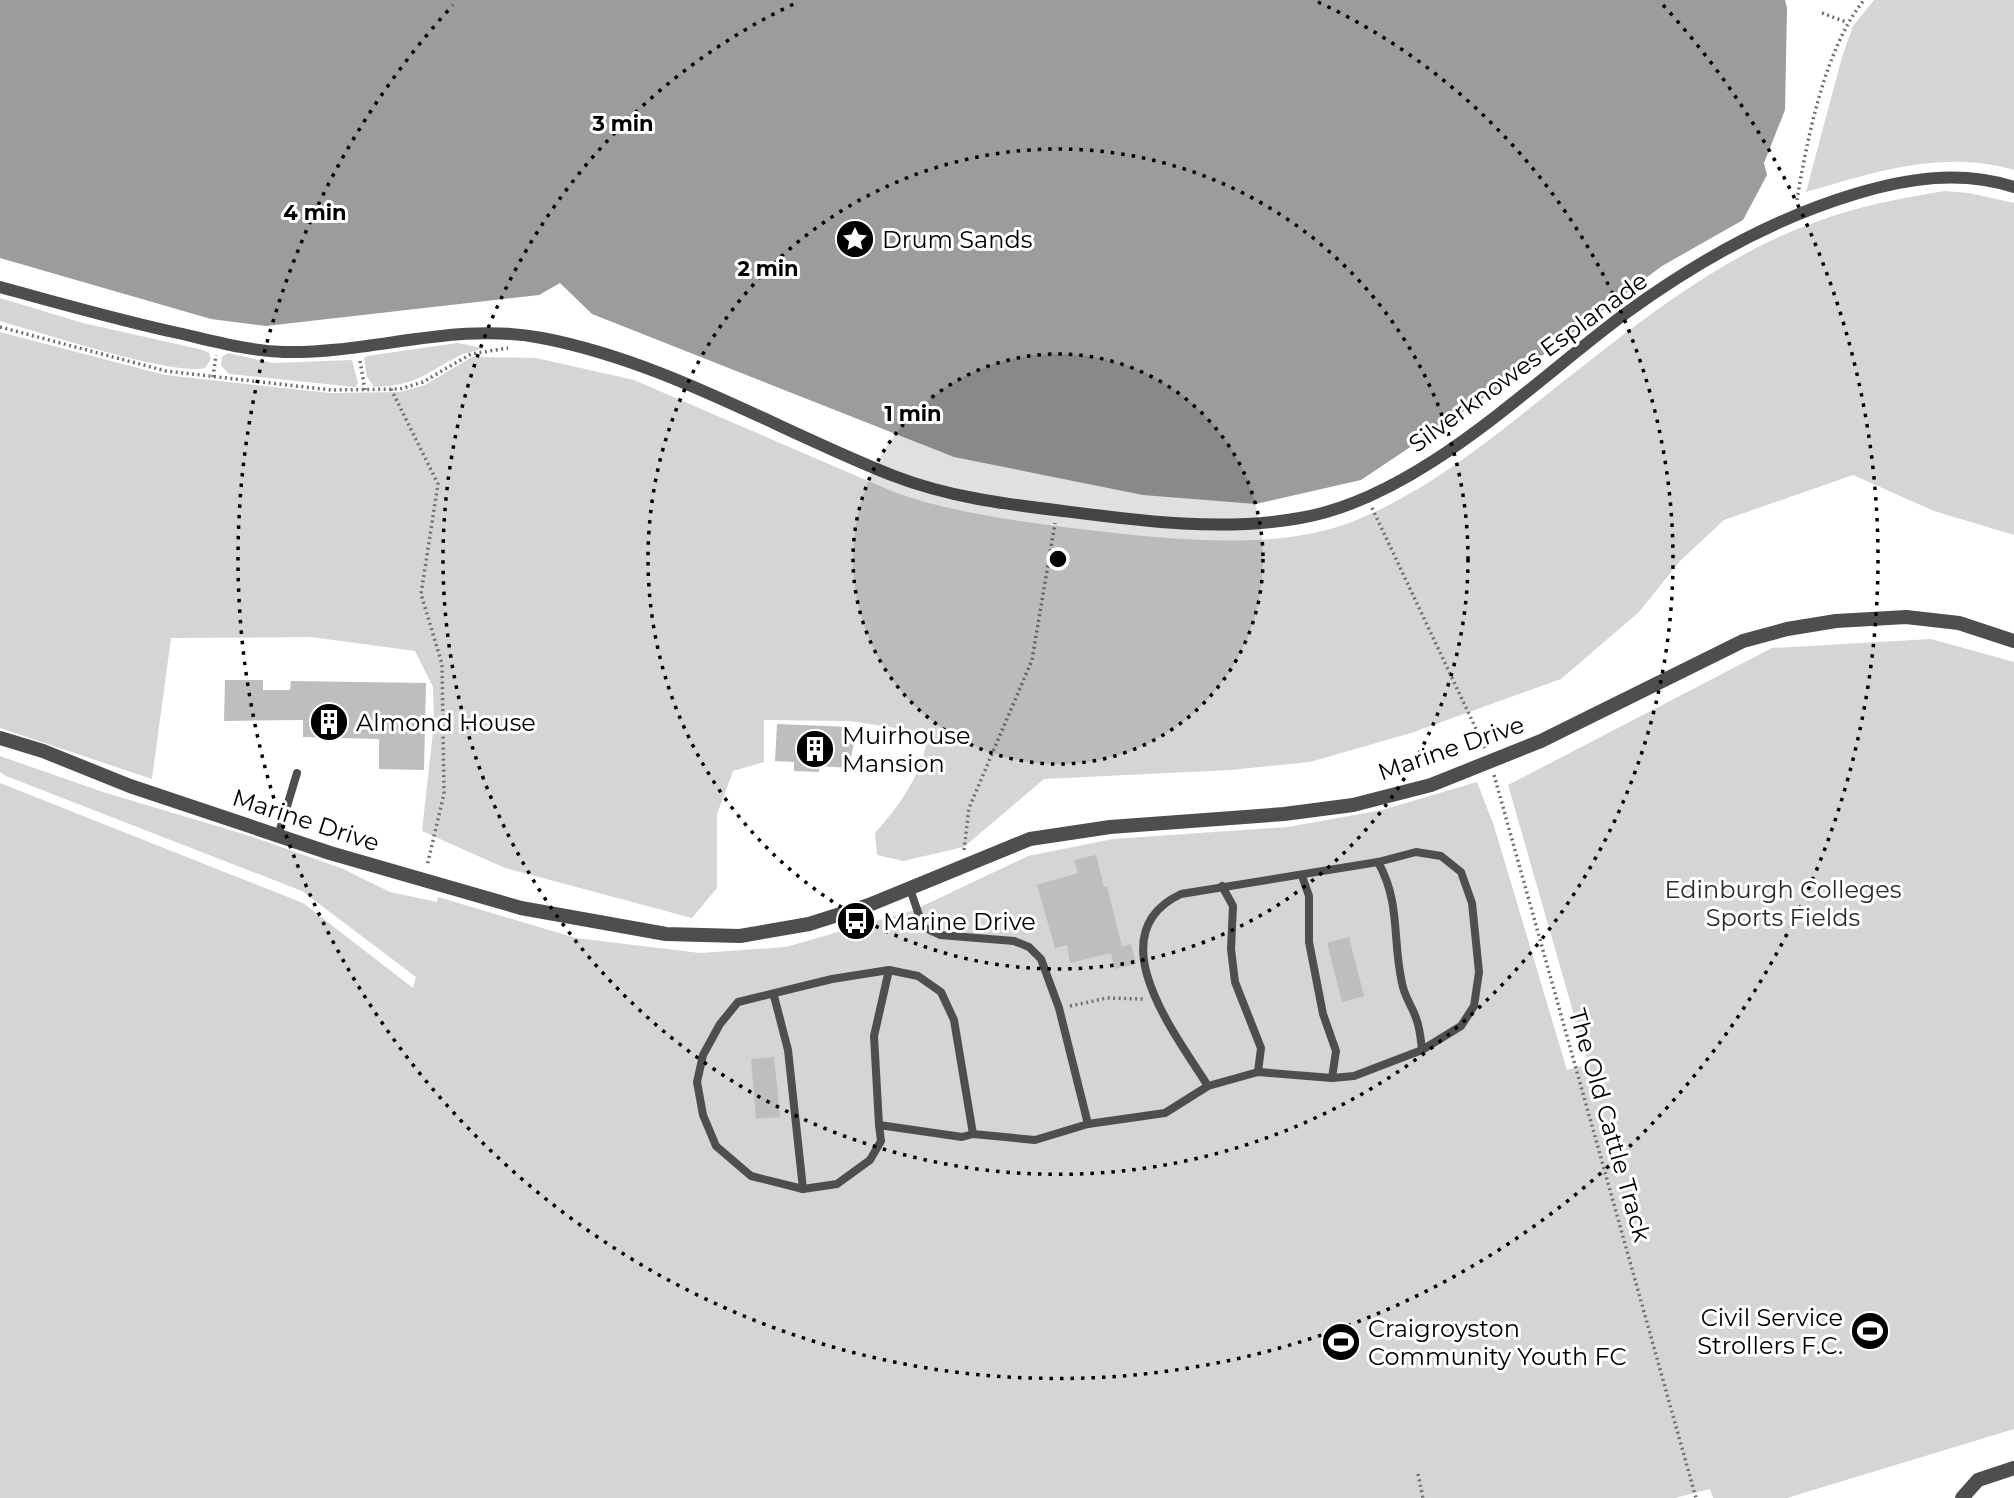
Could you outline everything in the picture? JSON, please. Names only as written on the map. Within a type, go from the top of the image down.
[{"type":"street","name":"Silverknowes Esplanade","points":[[0,287],[116,319],[218,343],[287,352],[482,331],[536,337],[592,349],[706,392],[895,476],[945,493],[1121,519],[1220,525],[1298,519],[1342,508],[1412,473],[1494,418],[1629,311],[1751,234],[1795,213],[1887,184],[1944,176],[1971,177],[2014,187]]},
{"type":"street","name":"Marine Drive","points":[[0,738],[278,836],[521,908],[653,932],[740,936],[809,924],[910,889],[1030,838],[1110,827],[1284,814],[1353,805],[1431,785],[1541,741],[1743,641],[1787,629],[1836,621],[1906,618],[1959,624],[2014,641]]},
{"type":"street","points":[[1962,1498],[1978,1480],[2014,1468]]},
{"type":"lane","points":[[278,836],[297,773]]},
{"type":"lane","points":[[879,1125],[962,1137],[973,1134],[1035,1140],[1088,1124],[1165,1112],[1208,1086],[1258,1072],[1332,1078],[1354,1076],[1422,1050],[1461,1026],[1474,1006],[1479,972],[1472,903],[1461,872],[1441,856],[1416,852],[1302,876],[1181,894],[1164,902],[1153,913],[1146,929],[1142,952],[1154,1000],[1208,1086]]},
{"type":"lane","points":[[1378,862],[1388,879],[1396,908],[1394,937],[1402,987],[1417,1020],[1422,1050]]},
{"type":"lane","points":[[1302,876],[1309,896],[1311,954],[1324,1014],[1336,1051],[1332,1078]]},
{"type":"lane","points":[[1222,886],[1233,906],[1231,949],[1235,982],[1261,1048],[1258,1072]]},
{"type":"lane","points":[[910,889],[923,928],[940,936],[1014,941],[1029,947],[1041,959],[1059,1009],[1088,1124]]},
{"type":"lane","points":[[889,970],[874,1036],[881,1141],[870,1160],[837,1184],[803,1189],[751,1176],[716,1146],[703,1115],[697,1082],[703,1055],[720,1024],[738,1002],[774,996],[832,979],[889,970],[918,976],[941,992],[954,1020],[973,1134]]},
{"type":"lane","points":[[774,996],[788,1049],[803,1189]]},
{"type":"path","points":[[1795,213],[1801,177],[1831,61],[1846,22],[1864,0]]},
{"type":"path","points":[[1822,13],[1846,22]]},
{"type":"path","points":[[213,377],[218,343]]},
{"type":"path","points":[[357,345],[365,390]]},
{"type":"path","points":[[391,389],[438,484],[421,594],[442,664],[444,794],[423,880]]},
{"type":"path","name":"The Old Cattle Track","points":[[1366,496],[1491,762],[1696,1498]]},
{"type":"path","points":[[962,866],[969,808],[1031,660],[1057,510]]},
{"type":"path","points":[[1059,1009],[1107,998],[1154,1000]]},
{"type":"path","points":[[1418,1474],[1423,1498]]},
{"type":"green space","points":[[1874,0],[2014,0],[2014,170],[1987,164],[1935,162],[1857,177],[1806,192],[1842,57],[1853,26]]},
{"type":"green space","points":[[1945,191],[1969,193],[2014,203],[2014,535],[1934,511],[1853,475],[1724,520],[1680,561],[1639,612],[1561,679],[1411,733],[1310,762],[1230,770],[1044,779],[964,847],[903,861],[877,855],[875,833],[894,811],[916,775],[928,733],[850,721],[764,720],[764,762],[733,771],[717,814],[717,888],[692,918],[505,868],[422,831],[434,723],[433,687],[415,651],[311,637],[171,638],[152,779],[0,728],[0,332],[165,375],[330,393],[400,392],[425,385],[472,357],[536,358],[634,380],[896,493],[943,507],[1015,520],[1184,539],[1285,538],[1346,524],[1373,513],[1425,484],[1475,450],[1674,298],[1743,255],[1832,216],[1880,203]]},
{"type":"green space","points":[[0,298],[83,323],[203,350],[209,353],[211,359],[205,368],[189,369],[137,360],[76,343],[0,321]]},
{"type":"green space","points":[[457,343],[483,348],[460,355],[419,378],[401,384],[374,387],[367,377],[364,358],[367,356]]},
{"type":"green space","points":[[228,353],[273,363],[352,360],[358,383],[355,387],[229,374],[221,365],[222,357]]},
{"type":"green space","name":"Edinburgh Colleges Sports Fields","points":[[1931,639],[2014,662],[2014,1429],[1787,1498],[1713,1498],[1710,1489],[1675,1498],[0,1498],[0,783],[303,903],[413,988],[416,977],[302,891],[6,776],[0,772],[0,756],[103,792],[250,836],[341,868],[390,892],[437,902],[438,897],[576,938],[700,953],[786,947],[914,910],[1028,856],[1113,839],[1288,827],[1382,810],[1477,782],[1494,826],[1567,1070],[1588,1064],[1508,785],[1772,648]]},
{"type":"shaded area","name":"Drum Sands","points":[[0,0],[1785,0],[1785,110],[1764,163],[1767,175],[1743,220],[1662,266],[1500,387],[1361,480],[1256,504],[1143,495],[954,457],[592,314],[560,283],[539,295],[266,326],[211,319],[0,258]]},
{"type":"building","name":"Almond House","points":[[225,680],[263,680],[263,690],[290,690],[291,681],[426,683],[424,770],[379,769],[379,739],[303,737],[303,720],[224,721]]},
{"type":"building","name":"Muirhouse Mansion","points":[[777,724],[851,727],[851,741],[854,742],[849,768],[819,766],[819,772],[794,771],[794,762],[775,761]]},
{"type":"building","points":[[1096,855],[1104,887],[1107,886],[1122,947],[1131,944],[1136,964],[1115,969],[1111,953],[1070,963],[1067,945],[1055,948],[1037,885],[1078,873],[1074,860]]},
{"type":"building","points":[[1349,937],[1364,996],[1342,1002],[1327,943]]},
{"type":"building","points":[[774,1057],[780,1117],[756,1119],[751,1059]]},
{"type":"place","name":"Drum Sands","points":[[855,239]]},
{"type":"place","name":"Almond House","points":[[329,722]]},
{"type":"place","name":"Muirhouse Mansion","points":[[815,749]]},
{"type":"place","name":"Marine Drive","points":[[856,921]]},
{"type":"place","name":"Civil Service Strollers F.C.","points":[[1870,1331]]},
{"type":"place","name":"Craigroyston Community Youth FC","points":[[1341,1342]]}]
